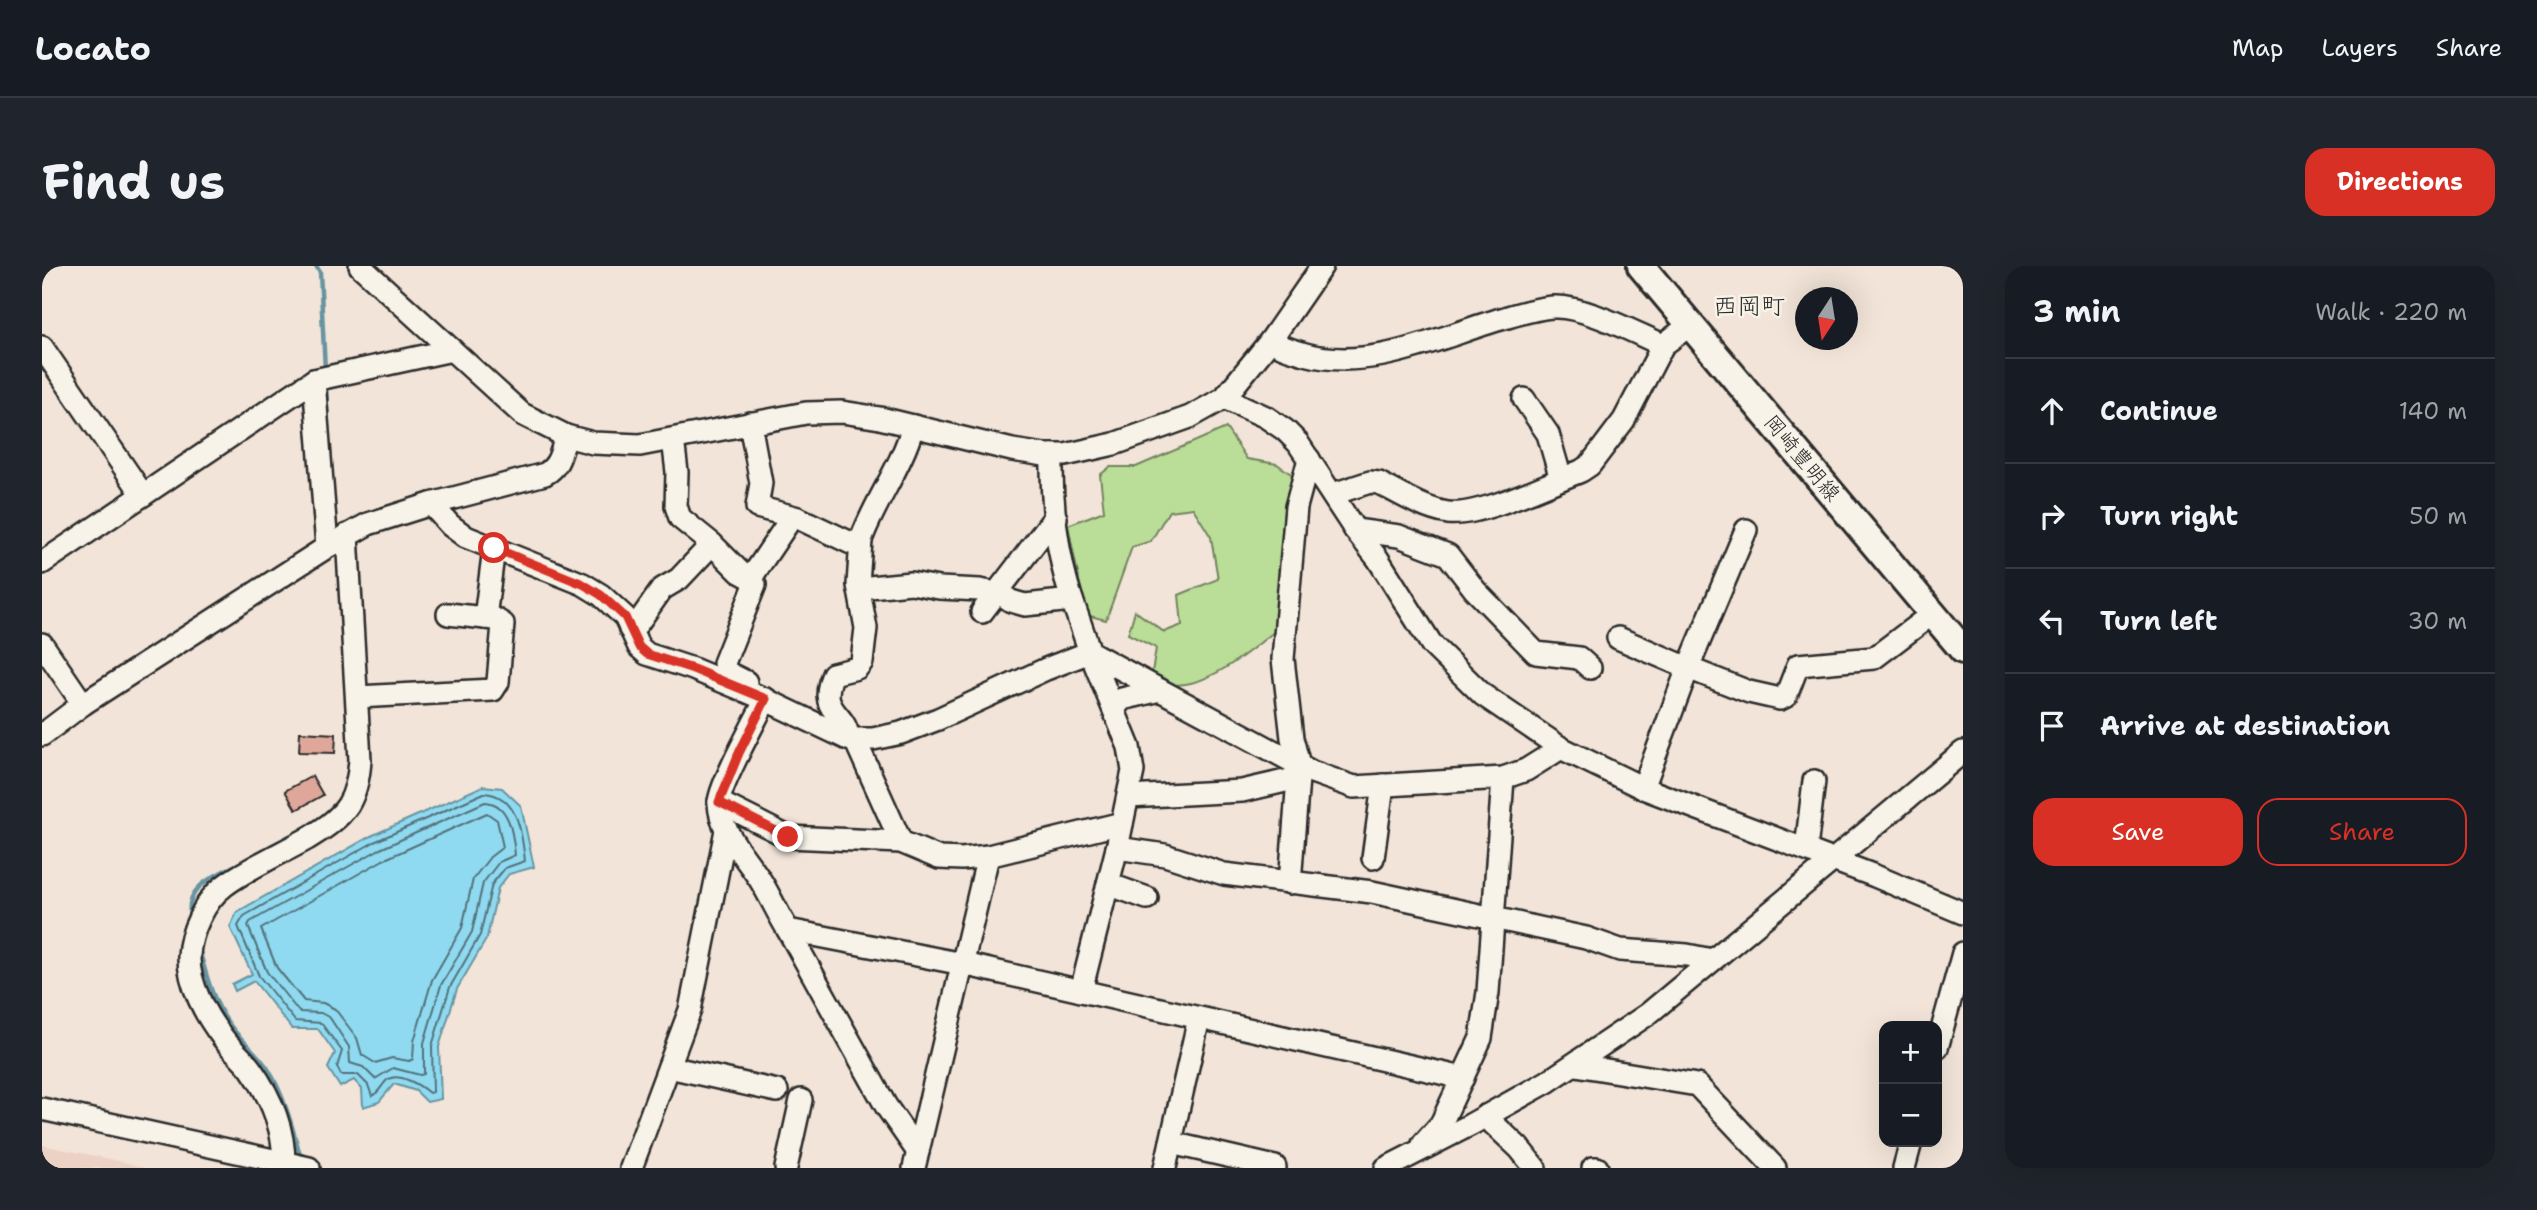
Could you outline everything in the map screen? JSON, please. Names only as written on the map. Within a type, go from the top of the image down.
[{"type":"main road","name":"岡崎豊明線","points":[[1641,266],[1963,650]]},
{"type":"street","points":[[360,266],[522,414],[566,436],[617,446],[640,445],[806,413],[842,412],[1012,450],[1052,455],[1065,455],[1114,444],[1190,417],[1224,398],[1271,340],[1322,266]]},
{"type":"street","points":[[1271,340],[1279,346],[1326,360],[1392,354],[1466,329],[1535,309],[1553,307],[1581,311],[1663,345]]},
{"type":"street","points":[[1334,494],[1370,482],[1379,483],[1427,506],[1448,513],[1465,512],[1581,471],[1590,465],[1624,419],[1663,345],[1690,325]]},
{"type":"street","points":[[42,347],[143,495]]},
{"type":"street","points":[[42,563],[325,377],[452,350]]},
{"type":"street","points":[[325,377],[327,547]]},
{"type":"street","points":[[1224,398],[1265,417],[1285,430],[1334,494],[1432,645],[1483,695],[1561,748],[1643,788],[1806,849],[1963,913]]},
{"type":"street","points":[[1524,399],[1548,434],[1561,479]]},
{"type":"street","points":[[750,423],[761,483],[757,507],[792,517],[844,541],[851,543],[861,540]]},
{"type":"street","points":[[901,842],[847,729],[831,709],[827,699],[833,674],[857,668],[862,662],[866,628],[859,587],[861,540],[909,441],[913,426]]},
{"type":"street","points":[[42,735],[83,705],[327,547],[368,524],[551,471],[558,461],[566,436]]},
{"type":"street","points":[[673,439],[677,472],[677,513],[740,572],[751,578],[755,585],[724,667],[733,677],[757,688],[763,698],[719,802],[726,830],[762,884],[916,1160]]},
{"type":"street","points":[[1052,455],[1056,518],[1065,580],[1090,652],[1129,747],[1133,771],[1117,848],[1081,991]]},
{"type":"street","points":[[1290,883],[1298,772],[1283,659],[1296,507],[1309,459]]},
{"type":"street","points":[[431,504],[450,525],[466,537],[583,584],[601,595],[625,617],[639,647],[647,654],[693,669],[763,698],[852,740],[901,733],[939,719],[1046,669],[1090,652],[1298,772],[1354,787],[1503,778],[1526,770],[1561,748]]},
{"type":"street","points":[[751,578],[792,517]]},
{"type":"street","points":[[982,612],[1056,518]]},
{"type":"street","points":[[1355,530],[1399,536],[1448,555],[1475,590],[1536,653],[1579,658],[1590,668]]},
{"type":"street","points":[[1643,788],[1688,668],[1746,530]]},
{"type":"street","points":[[284,1163],[284,1146],[266,1093],[250,1067],[223,1040],[207,1014],[192,979],[189,955],[196,928],[208,903],[224,886],[321,831],[348,805],[360,763],[347,535]]},
{"type":"street","points":[[630,629],[638,624],[662,589],[679,579],[712,544]]},
{"type":"street","points":[[485,618],[494,548]]},
{"type":"street","points":[[859,587],[911,583],[995,593],[1025,605],[1072,600]]},
{"type":"street","points":[[357,697],[493,690],[498,682],[504,630],[500,620],[448,614]]},
{"type":"street","points":[[1618,638],[1749,692],[1780,699],[1786,696],[1798,665],[1874,658],[1933,614]]},
{"type":"street","points":[[42,644],[83,705]]},
{"type":"street","points":[[1114,709],[1122,699],[1160,690]]},
{"type":"street","points":[[1386,1168],[1416,1160],[1485,1116],[1576,1065],[1648,1014],[1963,752]]},
{"type":"street","points":[[1128,797],[1242,791],[1298,772]]},
{"type":"street","points":[[1416,1160],[1441,1124],[1481,1038],[1488,992],[1491,919],[1503,778]]},
{"type":"street","points":[[1806,849],[1814,781]]},
{"type":"street","points":[[1373,858],[1383,785]]},
{"type":"street","points":[[719,802],[788,837],[901,842],[939,858],[988,856],[1122,823]]},
{"type":"street","points":[[631,1168],[690,1010],[726,830]]},
{"type":"street","points":[[1117,848],[1165,855],[1224,874],[1373,892],[1586,938],[1620,950],[1687,955],[1712,960]]},
{"type":"street","points":[[916,1160],[988,856]]},
{"type":"street","points":[[1108,884],[1147,898]]},
{"type":"street","points":[[788,930],[963,964],[1463,1077]]},
{"type":"street","points":[[1942,1030],[1963,953]]},
{"type":"street","points":[[1165,1168],[1199,1018]]},
{"type":"street","points":[[1576,1065],[1698,1085],[1775,1168]]},
{"type":"street","points":[[670,1067],[777,1091]]},
{"type":"street","points":[[786,1168],[801,1100]]},
{"type":"street","points":[[42,1109],[309,1168]]},
{"type":"street","points":[[1485,1116],[1524,1163]]},
{"type":"street","points":[[1171,1143],[1275,1167]]},
{"type":"street","points":[[1904,1168],[1910,1147]]},
{"type":"shaded area","points":[[42,1145],[124,1162],[144,1168],[42,1168]]},
{"type":"green space","points":[[1226,428],[1247,459],[1277,464],[1298,479],[1279,628],[1219,672],[1185,684],[1168,684],[1151,679],[1156,648],[1128,634],[1135,611],[1164,632],[1182,625],[1179,595],[1218,579],[1211,537],[1193,508],[1169,511],[1151,541],[1132,547],[1106,620],[1086,615],[1068,525],[1104,511],[1100,475],[1110,467],[1136,467]]},
{"type":"water","points":[[483,786],[502,788],[521,806],[534,867],[509,874],[498,888],[487,938],[457,989],[439,1047],[441,1099],[427,1102],[416,1091],[394,1084],[379,1102],[363,1107],[362,1089],[354,1080],[340,1087],[328,1068],[335,1053],[318,1029],[292,1029],[254,981],[235,991],[232,984],[252,974],[230,927],[237,912],[371,836]]},
{"type":"building","points":[[300,732],[336,734],[335,753],[299,752]]},
{"type":"building","points":[[312,776],[323,795],[296,810],[285,791]]},
{"type":"waterway","points":[[316,266],[320,272],[325,370]]},
{"type":"waterway","points":[[326,385],[328,429]]},
{"type":"waterway","points":[[271,846],[312,824]]},
{"type":"waterway","points":[[191,917],[192,897],[198,889],[214,876],[242,862]]},
{"type":"waterway","points":[[199,949],[223,1016],[264,1063],[279,1089],[300,1155]]},
{"type":"district","name":"西岡町","points":[[1749,306]]},
{"type":"route","points":[[494,548],[583,584],[601,595],[625,617],[639,647],[647,654],[693,669],[766,699],[739,753],[719,802],[788,837]]}]
